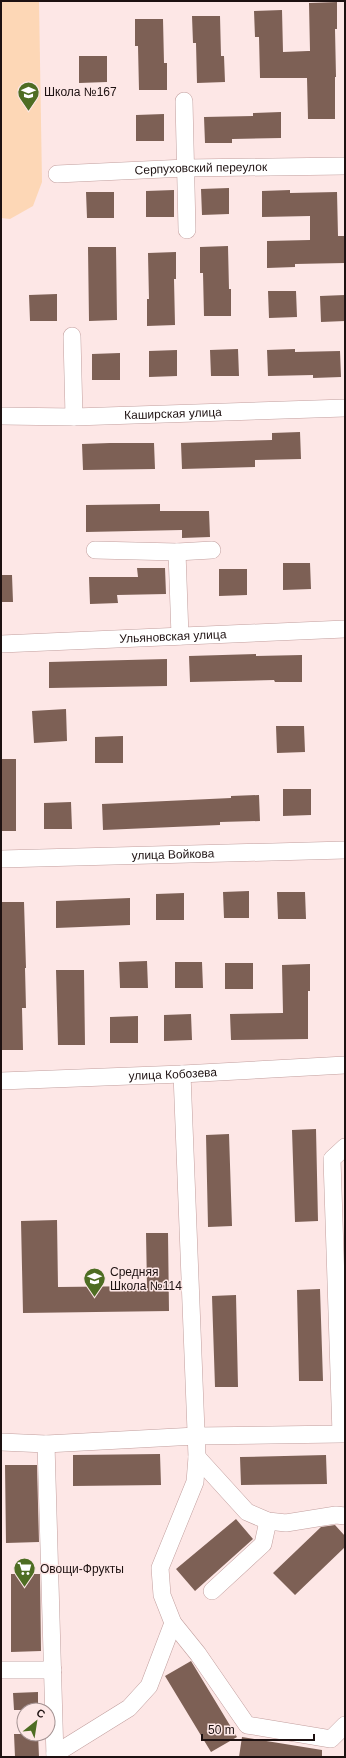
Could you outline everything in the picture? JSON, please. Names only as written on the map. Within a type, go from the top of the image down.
[{"type":"street","points":[[184,101],[187,230]]},
{"type":"street","name":"Серпуховский переулок","points":[[57,174],[186,168],[345,166]]},
{"type":"street","points":[[72,336],[74,417]]},
{"type":"street","name":"Каширская улица","points":[[1,416],[74,417],[345,408]]},
{"type":"street","points":[[94,550],[177,552],[212,550]]},
{"type":"street","points":[[177,552],[180,636]]},
{"type":"street","name":"Ульяновская улица","points":[[1,644],[345,629]]},
{"type":"street","name":"улица Войкова","points":[[1,859],[345,850]]},
{"type":"street","name":"улица Кобозева","points":[[1,1081],[182,1074],[345,1065]]},
{"type":"street","points":[[182,1074],[197,1457],[195,1482],[160,1568],[162,1595],[173,1623],[198,1654],[247,1725],[331,1739],[345,1725]]},
{"type":"street","points":[[1,1442],[46,1444],[196,1436],[341,1434],[342,1348],[332,1159],[345,1147]]},
{"type":"street","points":[[46,1444],[55,1756]]},
{"type":"street","points":[[197,1457],[247,1512],[268,1521],[286,1523],[336,1515],[345,1516]]},
{"type":"street","points":[[212,1591],[263,1544],[268,1521]]},
{"type":"street","points":[[55,1756],[129,1708],[149,1686],[173,1623]]},
{"type":"street","points":[[1,1670],[53,1670]]},
{"type":"shaded area","name":"Школа №167","points":[[1,1],[39,1],[42,182],[33,206],[10,219],[1,218]]},
{"type":"building","points":[[337,2],[337,29],[335,29],[335,119],[308,119],[307,78],[260,78],[259,37],[255,37],[254,11],[282,10],[283,52],[310,51],[309,3]]},
{"type":"building","points":[[192,16],[220,16],[221,56],[224,56],[225,82],[197,83],[196,43],[193,43]]},
{"type":"building","points":[[135,19],[163,19],[164,63],[167,63],[167,90],[139,90],[138,46],[135,46]]},
{"type":"building","points":[[79,56],[107,56],[107,82],[79,83]]},
{"type":"building","points":[[281,112],[281,138],[232,139],[232,143],[205,143],[204,117],[253,116],[253,113]]},
{"type":"building","points":[[164,114],[164,141],[136,141],[136,115]]},
{"type":"building","points":[[229,188],[229,214],[202,215],[201,189]]},
{"type":"building","points":[[174,190],[174,217],[146,217],[146,191]]},
{"type":"building","points":[[290,190],[290,193],[337,192],[338,236],[344,236],[345,263],[295,264],[295,267],[267,268],[267,241],[310,240],[310,216],[262,217],[262,191]]},
{"type":"building","points":[[86,192],[114,192],[114,218],[87,218]]},
{"type":"building","points":[[228,246],[231,316],[204,316],[203,273],[200,273],[200,247]]},
{"type":"building","points":[[88,247],[116,247],[117,320],[89,321]]},
{"type":"building","points":[[176,252],[176,279],[174,279],[175,325],[147,326],[147,299],[149,299],[148,253]]},
{"type":"building","points":[[268,291],[296,291],[297,317],[269,318]]},
{"type":"building","points":[[57,294],[57,321],[30,321],[29,295]]},
{"type":"building","points":[[345,295],[345,321],[321,322],[320,296]]},
{"type":"building","points":[[238,349],[239,376],[211,376],[210,350]]},
{"type":"building","points":[[295,349],[295,352],[340,351],[341,377],[313,378],[313,375],[268,376],[267,350]]},
{"type":"building","points":[[177,350],[177,376],[149,377],[149,351]]},
{"type":"building","points":[[120,353],[120,380],[92,380],[92,354]]},
{"type":"building","points":[[300,432],[301,459],[255,460],[255,467],[182,469],[181,443],[272,440],[272,433]]},
{"type":"building","points":[[154,443],[155,469],[83,470],[82,444]]},
{"type":"building","points":[[160,504],[160,511],[209,511],[210,537],[182,538],[182,530],[86,532],[86,505]]},
{"type":"building","points":[[283,563],[310,563],[311,589],[283,590]]},
{"type":"building","points":[[137,568],[165,568],[166,594],[117,595],[118,603],[90,604],[89,577],[138,577]]},
{"type":"building","points":[[219,569],[247,569],[247,595],[219,596]]},
{"type":"building","points":[[1,575],[12,575],[13,602],[1,602]]},
{"type":"building","points":[[256,654],[256,656],[302,655],[302,682],[275,682],[274,680],[190,682],[189,656]]},
{"type":"building","points":[[167,659],[167,686],[49,688],[49,662]]},
{"type":"building","points":[[66,709],[67,741],[34,743],[32,711]]},
{"type":"building","points":[[276,726],[304,726],[305,752],[277,753]]},
{"type":"building","points":[[123,736],[123,763],[95,763],[95,737]]},
{"type":"building","points":[[1,759],[16,759],[16,831],[1,831]]},
{"type":"building","points":[[283,789],[311,789],[311,815],[283,816]]},
{"type":"building","points":[[259,795],[260,821],[220,822],[220,825],[103,830],[102,804],[231,798],[231,796]]},
{"type":"building","points":[[71,802],[72,829],[44,829],[44,803]]},
{"type":"building","points":[[249,891],[249,918],[224,918],[223,892]]},
{"type":"building","points":[[277,892],[305,892],[306,919],[278,919]]},
{"type":"building","points":[[184,893],[184,920],[156,920],[156,894]]},
{"type":"building","points":[[130,898],[130,925],[56,928],[56,901]]},
{"type":"building","points":[[1,902],[24,902],[26,1008],[22,1008],[23,1050],[1,1050]]},
{"type":"building","points":[[147,961],[148,988],[120,988],[119,962]]},
{"type":"building","points":[[175,962],[202,962],[203,988],[175,988]]},
{"type":"building","points":[[225,963],[253,963],[253,989],[225,989]]},
{"type":"building","points":[[310,964],[310,991],[308,991],[308,1039],[231,1040],[230,1014],[283,1013],[282,965]]},
{"type":"building","points":[[56,970],[84,970],[85,1045],[58,1045]]},
{"type":"building","points":[[191,1014],[192,1040],[164,1041],[164,1015]]},
{"type":"building","points":[[138,1016],[138,1043],[110,1043],[110,1017]]},
{"type":"building","points":[[316,1129],[318,1221],[295,1222],[292,1130]]},
{"type":"building","points":[[229,1134],[232,1226],[208,1227],[206,1135]]},
{"type":"building","points":[[57,1220],[58,1287],[147,1286],[146,1233],[168,1233],[169,1311],[23,1313],[21,1221]]},
{"type":"building","points":[[320,1289],[323,1381],[299,1381],[297,1290]]},
{"type":"building","points":[[236,1295],[238,1387],[215,1387],[212,1296]]},
{"type":"building","points":[[160,1454],[161,1485],[73,1486],[73,1455]]},
{"type":"building","points":[[326,1455],[327,1484],[241,1485],[240,1457]]},
{"type":"building","points":[[5,1465],[37,1465],[39,1542],[6,1543]]},
{"type":"building","points":[[236,1519],[253,1539],[195,1591],[176,1569]]},
{"type":"building","points":[[335,1525],[345,1536],[345,1547],[295,1595],[273,1573],[321,1527]]},
{"type":"building","points":[[11,1574],[40,1574],[41,1651],[11,1652]]},
{"type":"building","points":[[191,1661],[237,1737],[211,1752],[165,1676]]},
{"type":"building","points":[[38,1692],[38,1702],[16,1702],[16,1710],[14,1710],[13,1693]]},
{"type":"building","points":[[14,1734],[16,1734],[16,1742],[38,1742],[39,1757],[15,1757]]},
{"type":"building","points":[[242,1737],[322,1750],[322,1757],[239,1757]]},
{"type":"place","name":"Школа №167","points":[[28,112]]},
{"type":"place","name":"Средняя Школа №114","points":[[95,1298]]},
{"type":"place","name":"Овощи-Фрукты","points":[[24,1588]]}]
